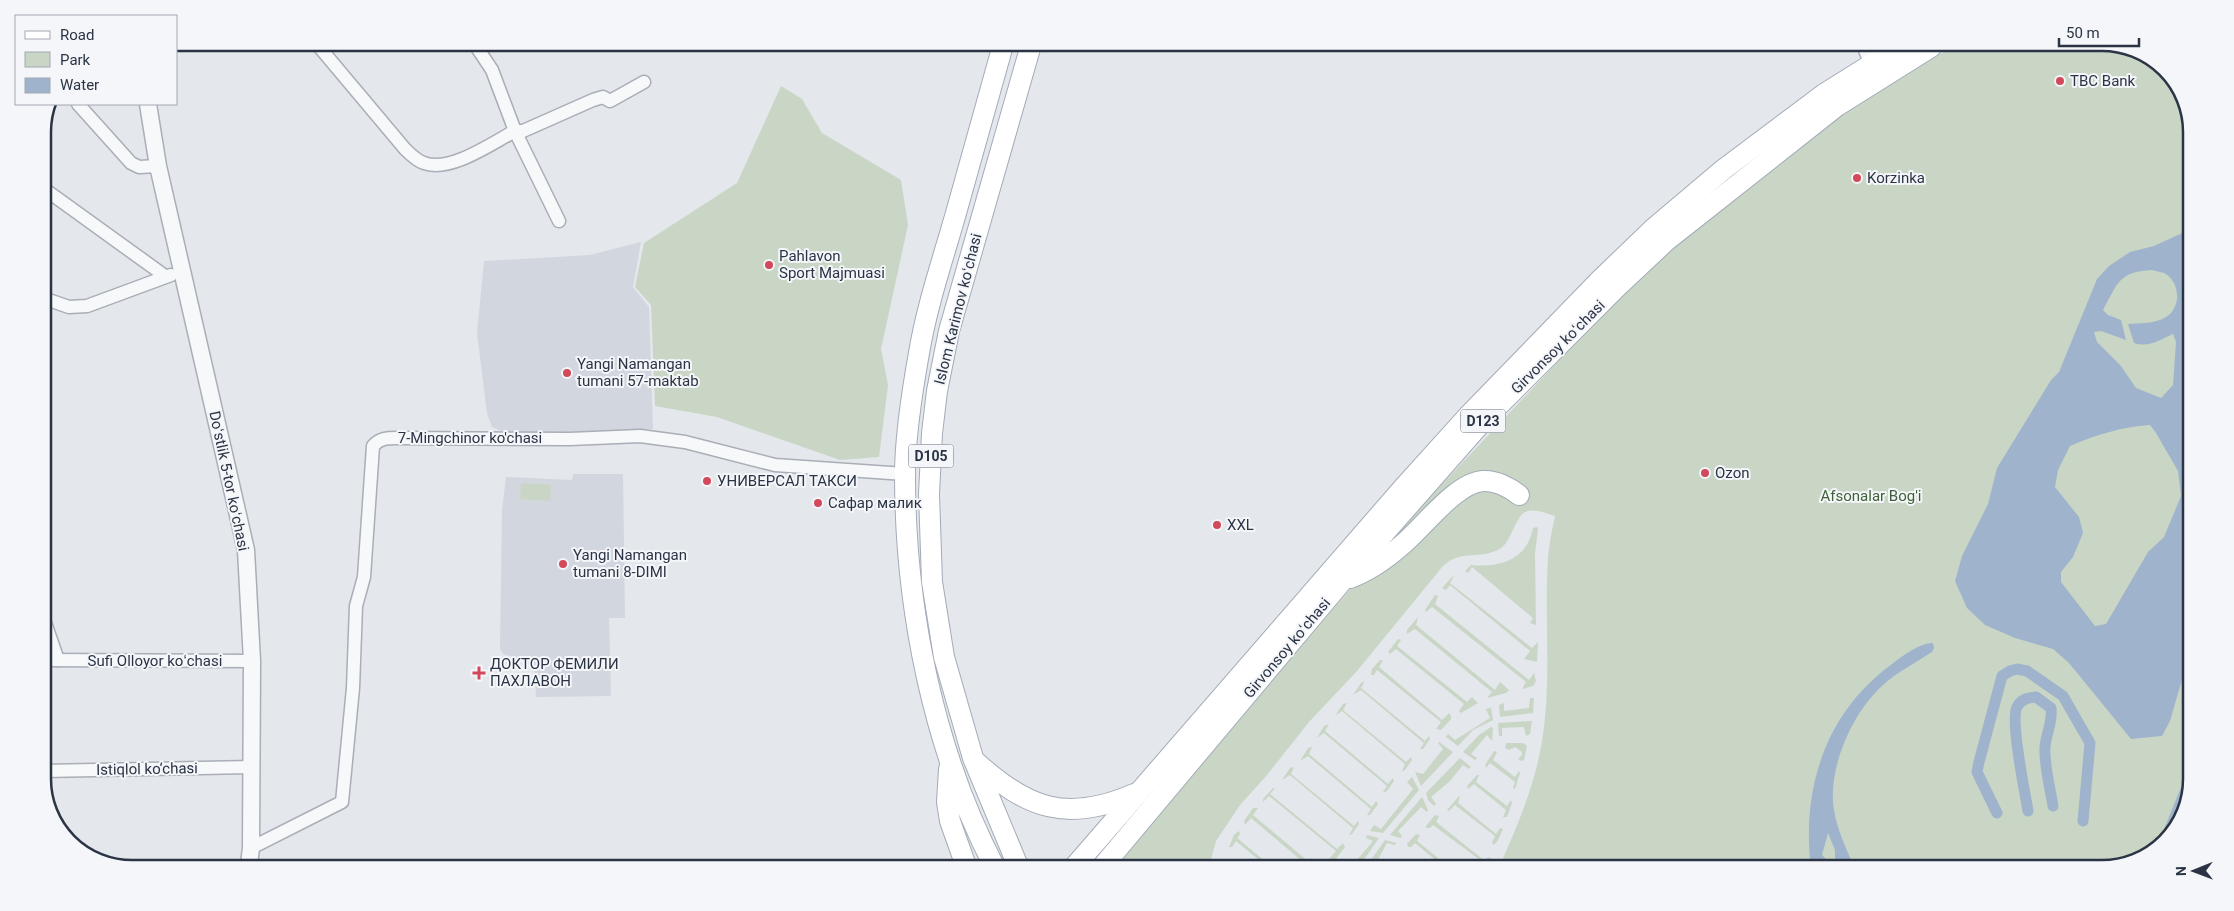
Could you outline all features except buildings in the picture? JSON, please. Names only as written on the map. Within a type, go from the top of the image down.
[{"type":"main road","name":"Islom Karimov koʻchasi","points":[[991,860],[976,832],[950,762],[930,688],[913,601],[908,554],[905,474],[909,423],[919,351],[934,290],[1001,51]]},
{"type":"main road","name":"Islom Karimov koʻchasi","points":[[1015,860],[972,758],[944,656],[932,582],[929,494],[932,433],[937,391],[947,339],[1029,51]]},
{"type":"main road","name":"Girvonsoy koʻchasi","points":[[1108,860],[1343,580],[1483,421],[1608,284],[1653,229],[1724,169],[1824,94],[1868,56],[1885,51]]},
{"type":"main road","name":"Girvonsoy koʻchasi","points":[[1608,284],[1666,241],[1836,106],[1925,51]]},
{"type":"main road","points":[[967,174],[992,181]]},
{"type":"main road","name":"Girvonsoy koʻchasi","points":[[1081,860],[1403,488],[1576,318]]},
{"type":"main road","points":[[1343,580],[1362,574],[1384,559],[1402,545],[1466,486],[1484,481],[1502,485],[1519,494]]},
{"type":"main road","points":[[972,758],[1016,792],[1048,807],[1070,810],[1091,808],[1114,802],[1138,792]]},
{"type":"main road","points":[[950,762],[947,802],[950,821],[964,860]]},
{"type":"street","points":[[323,51],[405,149],[422,163],[435,166],[460,160],[515,131],[523,131],[592,100],[603,98],[610,101],[644,82]]},
{"type":"street","points":[[479,51],[492,70],[515,131],[559,221]]},
{"type":"street","points":[[79,105],[131,162],[138,167],[158,166]]},
{"type":"street","name":"Doʻstlik 5-tor koʻchasi","points":[[148,105],[158,166],[246,550],[252,661],[250,856]]},
{"type":"street","points":[[51,194],[165,276]]},
{"type":"street","points":[[51,301],[69,307],[87,306],[165,276],[182,272]]},
{"type":"street","name":"7-Mingchinor ko'chasi","points":[[250,856],[342,802],[353,688],[356,606],[364,576],[373,446],[377,441],[397,438],[570,439],[640,436],[685,442],[775,465],[905,474]]},
{"type":"street","points":[[51,639],[58,660]]},
{"type":"street","name":"Sufi Olloyor koʻchasi","points":[[51,660],[252,661]]},
{"type":"street","name":"Istiqlol ko‘chasi","points":[[51,771],[252,767]]},
{"type":"shaded area","name":"Yangi Namangan tumani 57-maktab","points":[[641,242],[633,287],[649,307],[653,429],[508,434],[492,427],[487,413],[477,333],[484,261],[590,255]]},
{"type":"shaded area","name":"Yangi Namangan tumani 8-DIMI","points":[[573,474],[623,474],[625,618],[609,618],[611,696],[536,697],[535,673],[525,661],[503,654],[500,649],[502,510],[506,477],[572,480]]},
{"type":"green space","name":"Afsonalar Bog'i","points":[[1946,51],[2112,52],[2128,56],[2147,65],[2159,75],[2172,92],[2178,106],[2183,127],[2183,779],[2178,805],[2172,819],[2159,836],[2133,854],[2102,860],[1502,860],[1519,821],[1535,774],[1542,741],[1547,695],[1548,558],[1555,516],[1542,512],[1528,511],[1520,517],[1508,540],[1501,548],[1486,554],[1458,557],[1443,566],[1357,671],[1309,722],[1267,775],[1240,805],[1216,841],[1211,860],[1116,860],[1428,499],[1635,280],[1832,113]]},
{"type":"green space","name":"Pahlavon Sport Majmuasi","points":[[781,86],[802,99],[822,133],[901,180],[908,225],[881,349],[888,385],[879,457],[840,460],[717,417],[655,406],[651,305],[635,287],[644,243],[737,183]]},
{"type":"green space","points":[[521,483],[551,485],[550,501],[520,499]]},
{"type":"green space","points":[[1537,527],[1535,554],[1536,625],[1530,623],[1533,618],[1472,567],[1468,573],[1465,571],[1471,565],[1492,565],[1511,560],[1525,548],[1533,528]]},
{"type":"green space","points":[[1455,574],[1450,583],[1532,648],[1538,642],[1537,662],[1524,659],[1530,651],[1450,585],[1446,590],[1442,588]]},
{"type":"green space","points":[[1435,595],[1438,596],[1435,604],[1529,680],[1534,673],[1536,681],[1533,686],[1522,689],[1526,682],[1432,607],[1426,612],[1425,610]]},
{"type":"green space","points":[[1418,617],[1416,625],[1495,690],[1500,682],[1509,690],[1506,693],[1487,698],[1492,692],[1415,629],[1407,634],[1407,630]]},
{"type":"green space","points":[[1398,639],[1401,640],[1397,646],[1467,702],[1472,697],[1478,703],[1461,713],[1459,711],[1464,704],[1396,649],[1390,654],[1388,652]]},
{"type":"green space","points":[[1380,660],[1383,660],[1379,667],[1442,720],[1449,713],[1451,719],[1441,730],[1436,729],[1441,722],[1377,670],[1374,675],[1371,675],[1372,669]]},
{"type":"green space","points":[[1365,681],[1361,688],[1425,741],[1429,736],[1430,739],[1423,749],[1420,749],[1424,743],[1361,690],[1353,695],[1361,683]]},
{"type":"green space","points":[[1530,698],[1534,698],[1533,713],[1500,717],[1499,705],[1504,703],[1504,711],[1529,708]]},
{"type":"green space","points":[[1347,703],[1343,710],[1406,762],[1411,757],[1412,760],[1405,770],[1402,771],[1405,764],[1342,711],[1335,716],[1343,704]]},
{"type":"green space","points":[[1494,707],[1491,708],[1493,720],[1473,730],[1458,746],[1446,737],[1448,734],[1455,740],[1490,718],[1486,709]]},
{"type":"green space","points":[[1532,721],[1530,734],[1526,736],[1524,727],[1502,728],[1502,736],[1499,736],[1498,723]]},
{"type":"green space","points":[[1329,724],[1325,731],[1388,784],[1393,778],[1394,781],[1386,792],[1383,792],[1387,786],[1324,733],[1317,738],[1324,726]]},
{"type":"green space","points":[[1491,727],[1493,728],[1492,741],[1487,735],[1471,754],[1477,758],[1475,760],[1463,752],[1479,735]]},
{"type":"green space","points":[[1439,742],[1453,752],[1421,786],[1415,772],[1423,774],[1443,749]]},
{"type":"green space","points":[[1506,743],[1523,743],[1527,746],[1524,760],[1518,759],[1522,752],[1515,747],[1509,750],[1505,748]]},
{"type":"green space","points":[[1312,747],[1309,754],[1372,807],[1376,801],[1378,804],[1370,815],[1367,815],[1371,809],[1308,756],[1300,761],[1308,748]]},
{"type":"green space","points":[[1494,751],[1497,752],[1493,760],[1515,777],[1519,771],[1515,789],[1513,788],[1515,782],[1490,763],[1486,768],[1485,765]]},
{"type":"green space","points":[[1460,758],[1471,767],[1469,769],[1463,765],[1449,782],[1431,797],[1436,804],[1434,806],[1428,800],[1426,793]]},
{"type":"green space","points":[[1294,767],[1291,774],[1354,826],[1358,821],[1359,824],[1352,834],[1349,835],[1353,828],[1290,775],[1282,780],[1290,768]]},
{"type":"green space","points":[[1479,775],[1476,782],[1507,806],[1511,800],[1512,803],[1507,817],[1503,817],[1506,810],[1474,784],[1468,789],[1467,786]]},
{"type":"green space","points":[[1412,777],[1419,790],[1383,833],[1370,831],[1374,825],[1381,829],[1413,789],[1407,782]]},
{"type":"green space","points":[[1275,788],[1270,794],[1337,849],[1343,843],[1345,847],[1335,860],[1329,859],[1336,851],[1269,796],[1263,802],[1263,799]]},
{"type":"green space","points":[[1460,795],[1458,803],[1496,834],[1500,828],[1503,829],[1494,845],[1492,843],[1495,836],[1455,805],[1449,811],[1447,810]]},
{"type":"green space","points":[[1422,797],[1428,810],[1427,812],[1421,807],[1398,831],[1402,836],[1401,838],[1390,835]]},
{"type":"green space","points":[[1253,808],[1258,808],[1253,815],[1307,860],[1301,860],[1251,818],[1245,825],[1244,821]]},
{"type":"green space","points":[[1435,815],[1439,816],[1436,822],[1484,860],[1480,860],[1433,825],[1430,828],[1426,828]]},
{"type":"green space","points":[[1239,831],[1240,834],[1237,838],[1264,860],[1259,860],[1236,841],[1232,847],[1229,847],[1234,835]]},
{"type":"green space","points":[[1416,834],[1420,835],[1417,841],[1440,860],[1436,860],[1415,843],[1411,847],[1408,847],[1407,844]]},
{"type":"green space","points":[[1367,835],[1379,838],[1364,860],[1357,860],[1373,841],[1366,838]]},
{"type":"green space","points":[[1385,840],[1396,843],[1395,845],[1387,843],[1378,860],[1371,860]]},
{"type":"water","points":[[2183,233],[2183,676],[2170,721],[2162,736],[2131,739],[2069,663],[2053,649],[2015,638],[1985,625],[1967,608],[1955,581],[1962,556],[1988,504],[1997,468],[2051,380],[2059,372],[2097,279],[2109,266],[2130,252],[2154,246]],"holes":[[[2152,270],[2164,273],[2173,281],[2177,292],[2174,309],[2161,320],[2128,324],[2134,343],[2144,345],[2154,343],[2173,334],[2176,342],[2173,385],[2161,398],[2136,388],[2121,366],[2097,342],[2094,332],[2101,331],[2126,340],[2121,320],[2108,315],[2103,310],[2116,286],[2132,273]],[[2150,425],[2178,471],[2181,496],[2164,537],[2148,552],[2106,624],[2095,626],[2061,582],[2061,572],[2073,557],[2083,533],[2079,517],[2055,487],[2058,470],[2070,446],[2089,438],[2109,432]]]},
{"type":"water","points":[[1933,643],[1934,648],[1932,652],[1894,676],[1871,697],[1852,727],[1838,760],[1834,778],[1834,810],[1851,860],[1835,860],[1835,850],[1828,833],[1822,855],[1829,860],[1810,860],[1810,809],[1815,781],[1823,754],[1835,729],[1850,705],[1869,683],[1892,664],[1917,648]]},
{"type":"waterway","points":[[1997,813],[1977,772],[2002,676],[2017,669],[2027,671],[2063,696],[2090,743],[2083,821]]},
{"type":"waterway","points":[[2028,811],[2015,726],[2017,707],[2025,699],[2036,697],[2051,708],[2045,754],[2053,806]]},
{"type":"place","name":"TBC Bank","points":[[2060,81]]},
{"type":"place","name":"Korzinka","points":[[1857,178]]},
{"type":"place","name":"Pahlavon Sport Majmuasi","points":[[769,265]]},
{"type":"place","name":"Yangi Namangan tumani 57-maktab","points":[[567,373]]},
{"type":"place","name":"Ozon","points":[[1705,473]]},
{"type":"place","name":"УНИВЕРСАЛ ТАКСИ","points":[[707,481]]},
{"type":"place","name":"Сафар малик","points":[[818,503]]},
{"type":"place","name":"XXL","points":[[1217,525]]},
{"type":"place","name":"Yangi Namangan tumani 8-DIMI","points":[[563,564]]},
{"type":"place","name":"ДОКТОР ФЕМИЛИ ПАХЛАВОН","points":[[479,673]]}]
